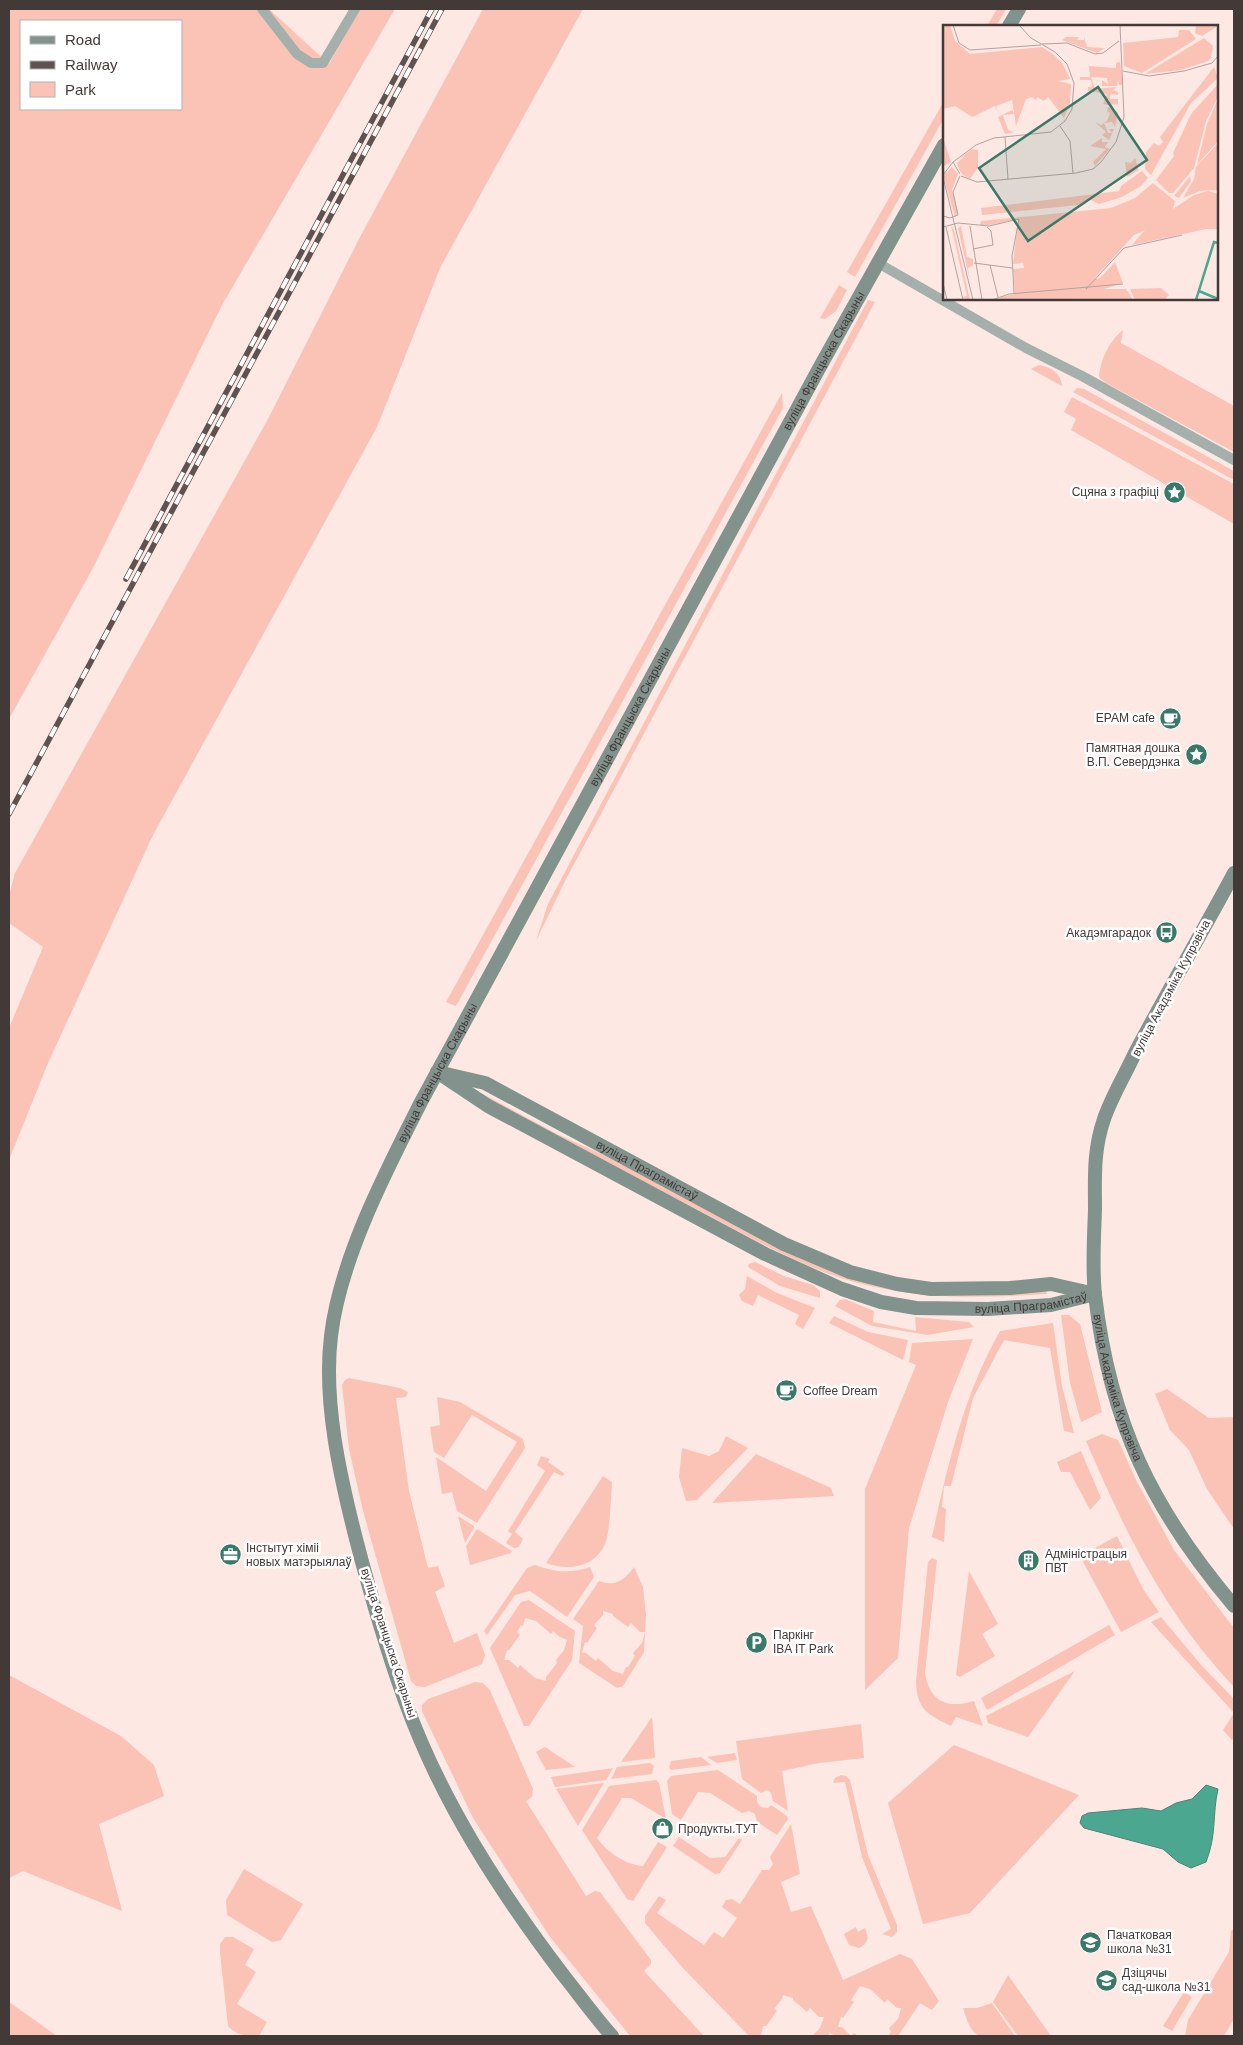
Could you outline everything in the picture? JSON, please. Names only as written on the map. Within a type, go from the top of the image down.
[{"type":"main road","points":[[1010,25],[1019,9]]},
{"type":"main road","name":"вуліца Францыска Скарыны","points":[[612,2036],[526,1924],[459,1818],[406,1702],[361,1557],[342,1484],[330,1390],[331,1334],[344,1279],[380,1184],[437,1072],[943,147]]},
{"type":"main road","name":"вуліца Акадэміка Купрэвіча","points":[[1234,873],[1142,1040],[1104,1118],[1094,1162],[1095,1294],[1112,1391],[1127,1436],[1146,1478],[1166,1514],[1201,1567],[1234,1606]]},
{"type":"main road","name":"вуліца Праграмістаў","points":[[437,1072],[485,1084],[784,1244],[850,1272],[897,1284],[931,1289],[1010,1288],[1051,1284],[1095,1294]]},
{"type":"main road","name":"вуліца Праграмістаў","points":[[437,1072],[488,1106],[759,1251],[842,1289],[881,1302],[916,1308],[988,1308],[1051,1305],[1095,1294]]},
{"type":"street","points":[[262,9],[297,54],[311,63],[323,63],[355,9]]},
{"type":"street","points":[[878,263],[1026,348],[1082,376],[1234,460]]},
{"type":"green space","points":[[9,9],[269,9],[329,64],[359,9],[395,9],[222,305],[93,568],[9,719]]},
{"type":"green space","points":[[483,9],[583,9],[441,266],[377,427],[153,835],[48,1063],[9,1160],[9,1028],[43,947],[9,923],[9,895],[15,873],[268,419],[360,237]]},
{"type":"green space","points":[[997,9],[1006,9],[997,25],[988,25]]},
{"type":"green space","points":[[943,103],[943,120],[855,277],[847,272]]},
{"type":"green space","points":[[839,285],[847,290],[836,311],[825,319],[820,318]]},
{"type":"green space","points":[[868,300],[875,302],[565,881],[536,941],[548,904]]},
{"type":"green space","points":[[1123,330],[1121,343],[1234,406],[1234,452],[1106,383],[1099,377],[1106,351]]},
{"type":"green space","points":[[1039,365],[1055,371],[1060,378],[1062,386],[1031,369]]},
{"type":"green space","points":[[1077,388],[1084,389],[1234,471],[1234,480],[1073,392]]},
{"type":"green space","points":[[782,393],[783,408],[456,1006],[446,1002]]},
{"type":"green space","points":[[1072,397],[1234,484],[1234,524],[1071,430],[1076,419],[1064,412]]},
{"type":"green space","points":[[483,1094],[557,1134],[617,1161],[798,1257],[835,1273],[864,1281],[1046,1291],[1047,1294],[977,1297],[908,1293],[862,1284],[815,1269],[531,1124],[481,1097]]},
{"type":"green space","points":[[755,1262],[784,1276],[813,1285],[820,1291],[820,1298],[780,1286],[748,1267],[749,1264]]},
{"type":"green space","points":[[747,1276],[777,1293],[815,1308],[803,1329],[795,1324],[799,1315],[758,1295],[753,1306],[742,1301],[739,1295],[745,1289]]},
{"type":"green space","points":[[845,1299],[874,1311],[873,1322],[916,1331],[915,1317],[969,1322],[974,1327],[927,1335],[872,1326],[835,1306],[840,1300]]},
{"type":"green space","points":[[1061,1315],[1069,1315],[1080,1324],[1102,1412],[1081,1422],[1070,1383]]},
{"type":"green space","points":[[834,1316],[868,1332],[908,1340],[903,1360],[829,1323]]},
{"type":"green space","points":[[1053,1323],[1062,1386],[1074,1433],[1064,1431],[1050,1348],[1004,1340],[973,1398],[951,1486],[944,1486],[942,1507],[946,1509],[944,1542],[932,1537],[944,1484],[958,1431],[976,1380],[1000,1331]]},
{"type":"green space","points":[[973,1339],[948,1402],[909,1528],[898,1658],[865,1690],[865,1489],[916,1365],[909,1362],[912,1343]]},
{"type":"green space","points":[[349,1378],[400,1388],[408,1392],[406,1397],[396,1398],[409,1491],[428,1568],[438,1566],[445,1586],[435,1592],[454,1643],[477,1633],[485,1655],[482,1664],[425,1687],[416,1686],[411,1681],[363,1511],[349,1449],[342,1385]]},
{"type":"green space","points":[[1167,1389],[1209,1418],[1234,1417],[1234,1529],[1207,1489],[1189,1450],[1170,1430],[1155,1394]]},
{"type":"green space","points":[[437,1397],[460,1402],[523,1439],[525,1448],[477,1523],[457,1511],[452,1492],[442,1494],[436,1457],[486,1491],[517,1442],[472,1415],[444,1458],[434,1452],[430,1427],[440,1425]]},
{"type":"green space","points":[[1102,1434],[1118,1440],[1137,1482],[1174,1550],[1234,1628],[1234,1687],[1187,1630],[1167,1601],[1132,1540],[1086,1441]]},
{"type":"green space","points":[[726,1436],[748,1448],[697,1500],[686,1501],[679,1477],[682,1448],[709,1456],[719,1451]]},
{"type":"green space","points":[[1081,1451],[1101,1498],[1090,1510],[1070,1472],[1061,1472],[1057,1462]]},
{"type":"green space","points":[[756,1454],[831,1488],[834,1496],[712,1503]]},
{"type":"green space","points":[[541,1456],[550,1459],[548,1462],[565,1474],[562,1476],[554,1472],[515,1532],[523,1539],[519,1547],[514,1548],[506,1543],[512,1534],[508,1531],[545,1471],[537,1465]]},
{"type":"green space","points":[[603,1476],[612,1482],[608,1531],[605,1544],[600,1552],[587,1563],[571,1567],[546,1563]]},
{"type":"green space","points":[[458,1516],[474,1526],[465,1543]]},
{"type":"green space","points":[[477,1529],[512,1551],[511,1553],[470,1565],[466,1546]]},
{"type":"green space","points":[[1117,1536],[1143,1589],[1159,1612],[1121,1632],[1080,1556]]},
{"type":"green space","points":[[932,1558],[937,1560],[925,1673],[927,1683],[931,1691],[941,1701],[956,1704],[974,1701],[983,1726],[956,1717],[951,1726],[925,1710],[919,1699],[916,1681],[928,1562]]},
{"type":"green space","points":[[535,1565],[562,1571],[576,1571],[590,1567],[594,1577],[567,1617],[530,1591],[515,1595],[487,1635],[484,1631],[527,1568]]},
{"type":"green space","points":[[634,1567],[643,1587],[646,1615],[644,1652],[623,1686],[617,1688],[579,1663],[583,1626],[573,1619],[599,1581],[615,1583],[623,1579]],"holes":[[[603,1611],[613,1614],[613,1616],[628,1627],[631,1623],[640,1632],[645,1632],[642,1643],[633,1653],[635,1656],[623,1674],[613,1671],[598,1658],[596,1661],[586,1653],[582,1653],[585,1642],[587,1643],[597,1628],[594,1625],[603,1615]]]},
{"type":"green space","points":[[969,1571],[998,1624],[982,1634],[995,1656],[960,1677],[956,1675]]},
{"type":"green space","points":[[529,1600],[575,1631],[572,1660],[529,1726],[524,1726],[490,1648],[521,1602]],"holes":[[[525,1618],[536,1621],[551,1634],[553,1631],[567,1640],[564,1650],[546,1677],[546,1681],[535,1678],[520,1665],[518,1668],[509,1660],[504,1660],[507,1650],[509,1650],[520,1635],[517,1632],[521,1625],[523,1626]]]},
{"type":"green space","points":[[1161,1617],[1202,1666],[1234,1699],[1234,1713],[1151,1622]]},
{"type":"green space","points":[[1109,1625],[1115,1635],[987,1710],[981,1698]]},
{"type":"green space","points":[[1075,1671],[1028,1737],[988,1723],[986,1716]]},
{"type":"green space","points":[[9,1675],[121,1736],[154,1765],[164,1796],[99,1824],[122,1911],[23,1871],[9,1878]]},
{"type":"green space","points":[[475,1682],[483,1683],[490,1690],[533,1789],[532,1797],[526,1801],[586,1896],[595,1891],[600,1892],[651,1960],[651,1964],[644,1971],[704,2036],[630,2036],[550,1937],[473,1818],[422,1711],[422,1705],[428,1699]]},
{"type":"green space","points":[[1234,1713],[1234,1737],[1232,1740],[1223,1730]]},
{"type":"green space","points":[[652,1717],[655,1758],[621,1762]]},
{"type":"green space","points":[[861,1724],[864,1758],[819,1763],[782,1771],[788,1811],[773,1801],[771,1793],[767,1790],[761,1793],[742,1779],[736,1741]]},
{"type":"green space","points":[[954,1745],[1079,1795],[970,1913],[923,1924],[888,1803]]},
{"type":"green space","points":[[545,1747],[575,1767],[546,1770],[536,1752]]},
{"type":"green space","points":[[735,1753],[737,1760],[717,1763],[707,1757]]},
{"type":"green space","points":[[701,1757],[711,1765],[671,1770],[669,1768],[671,1761]]},
{"type":"green space","points":[[650,1763],[654,1766],[652,1774],[611,1779],[617,1767]]},
{"type":"green space","points":[[613,1768],[606,1780],[555,1787],[551,1777]]},
{"type":"green space","points":[[718,1770],[757,1796],[757,1802],[761,1807],[768,1808],[771,1805],[787,1816],[788,1819],[777,1835],[757,1822],[755,1814],[749,1811],[742,1813],[710,1793],[698,1792],[681,1820],[672,1814],[667,1781],[671,1776]]},
{"type":"green space","points":[[841,1775],[846,1776],[850,1780],[868,1855],[897,1925],[897,1932],[892,1937],[882,1934],[891,1929],[862,1857],[845,1782],[833,1783],[835,1778]]},
{"type":"green space","points":[[656,1780],[659,1783],[666,1819],[631,1798],[622,1798],[597,1838],[617,1857],[643,1866],[658,1842],[667,1847],[633,1901],[627,1899],[582,1830],[609,1786]]},
{"type":"green space","points":[[604,1783],[578,1826],[556,1789]]},
{"type":"green space","points":[[791,1824],[800,1874],[781,1882],[791,1912],[811,1906],[843,1980],[900,1954],[912,1959],[939,2001],[932,2010],[920,2003],[898,2036],[888,2036],[891,2032],[889,2028],[898,2019],[901,2008],[897,2008],[887,1999],[885,2003],[870,1989],[860,1986],[851,2000],[854,2002],[843,2018],[841,2017],[838,2027],[842,2027],[851,2036],[835,2036],[830,2033],[828,2036],[812,2036],[820,2028],[824,2017],[819,2017],[810,2008],[807,2012],[793,1998],[783,1995],[774,2009],[777,2011],[766,2026],[763,2026],[761,2036],[749,2036],[682,1967],[645,1923],[645,1916],[659,1896],[666,1900],[657,1913],[704,1945],[714,1932],[723,1938],[737,1918],[722,1907],[726,1900],[732,1899],[740,1904],[762,1870],[769,1870],[773,1864],[770,1857]]},
{"type":"green space","points":[[679,1837],[710,1858],[725,1857],[739,1838],[742,1840],[720,1873],[715,1874],[673,1846]]},
{"type":"green space","points":[[244,1869],[303,1904],[281,1940],[272,1942],[227,1915],[226,1900]]},
{"type":"green space","points":[[856,1927],[858,1932],[865,1928],[868,1938],[865,1944],[859,1948],[849,1945],[844,1934]]},
{"type":"green space","points":[[1234,1929],[1234,2019],[1224,2036],[1185,2036],[1188,2020],[1229,1952],[1231,1931]]},
{"type":"green space","points":[[225,1937],[233,1937],[254,1949],[245,1965],[256,1972],[237,2004],[267,2022],[259,2036],[242,2035],[228,2026],[220,1953],[220,1944]]},
{"type":"green space","points":[[1008,1975],[1051,2036],[1018,2036],[993,2002]]},
{"type":"green space","points":[[1184,1992],[1192,1997],[1172,2031],[1163,2026]]},
{"type":"green space","points":[[9,2002],[57,2036],[9,2036]]},
{"type":"green space","points":[[992,2003],[1015,2036],[980,2036],[971,2028],[963,2008],[977,2008]]},
{"type":"shaded area","points":[[1206,1785],[1218,1789],[1212,1843],[1206,1862],[1191,1868],[1178,1862],[1163,1849],[1084,1828],[1080,1823],[1082,1816],[1088,1813],[1142,1808],[1161,1811],[1176,1803],[1192,1799]]},
{"type":"railway","points":[[126,579],[432,9]]},
{"type":"railway","points":[[9,814],[442,9]]},
{"type":"place","name":"Сцяна з графіці","points":[[1175,492]]},
{"type":"place","name":"EPAM cafe","points":[[1171,718]]},
{"type":"place","name":"Памятная дошка В.П. Севердэнка","points":[[1196,755]]},
{"type":"place","name":"Акадэмгарадок","points":[[1167,933]]},
{"type":"place","name":"Coffee Dream","points":[[787,1391]]},
{"type":"place","name":"Інстытут хіміі новых матэрыялаў","points":[[230,1555]]},
{"type":"place","name":"Адміністрацыя ПВТ","points":[[1029,1561]]},
{"type":"place","name":"Паркінг IBA IT Park","points":[[757,1642]]},
{"type":"place","name":"Продукты.ТУТ","points":[[662,1829]]},
{"type":"place","name":"Пачатковая школа №31","points":[[1091,1942]]},
{"type":"place","name":"Дзіцячы сад-школа №31","points":[[1106,1980]]}]
